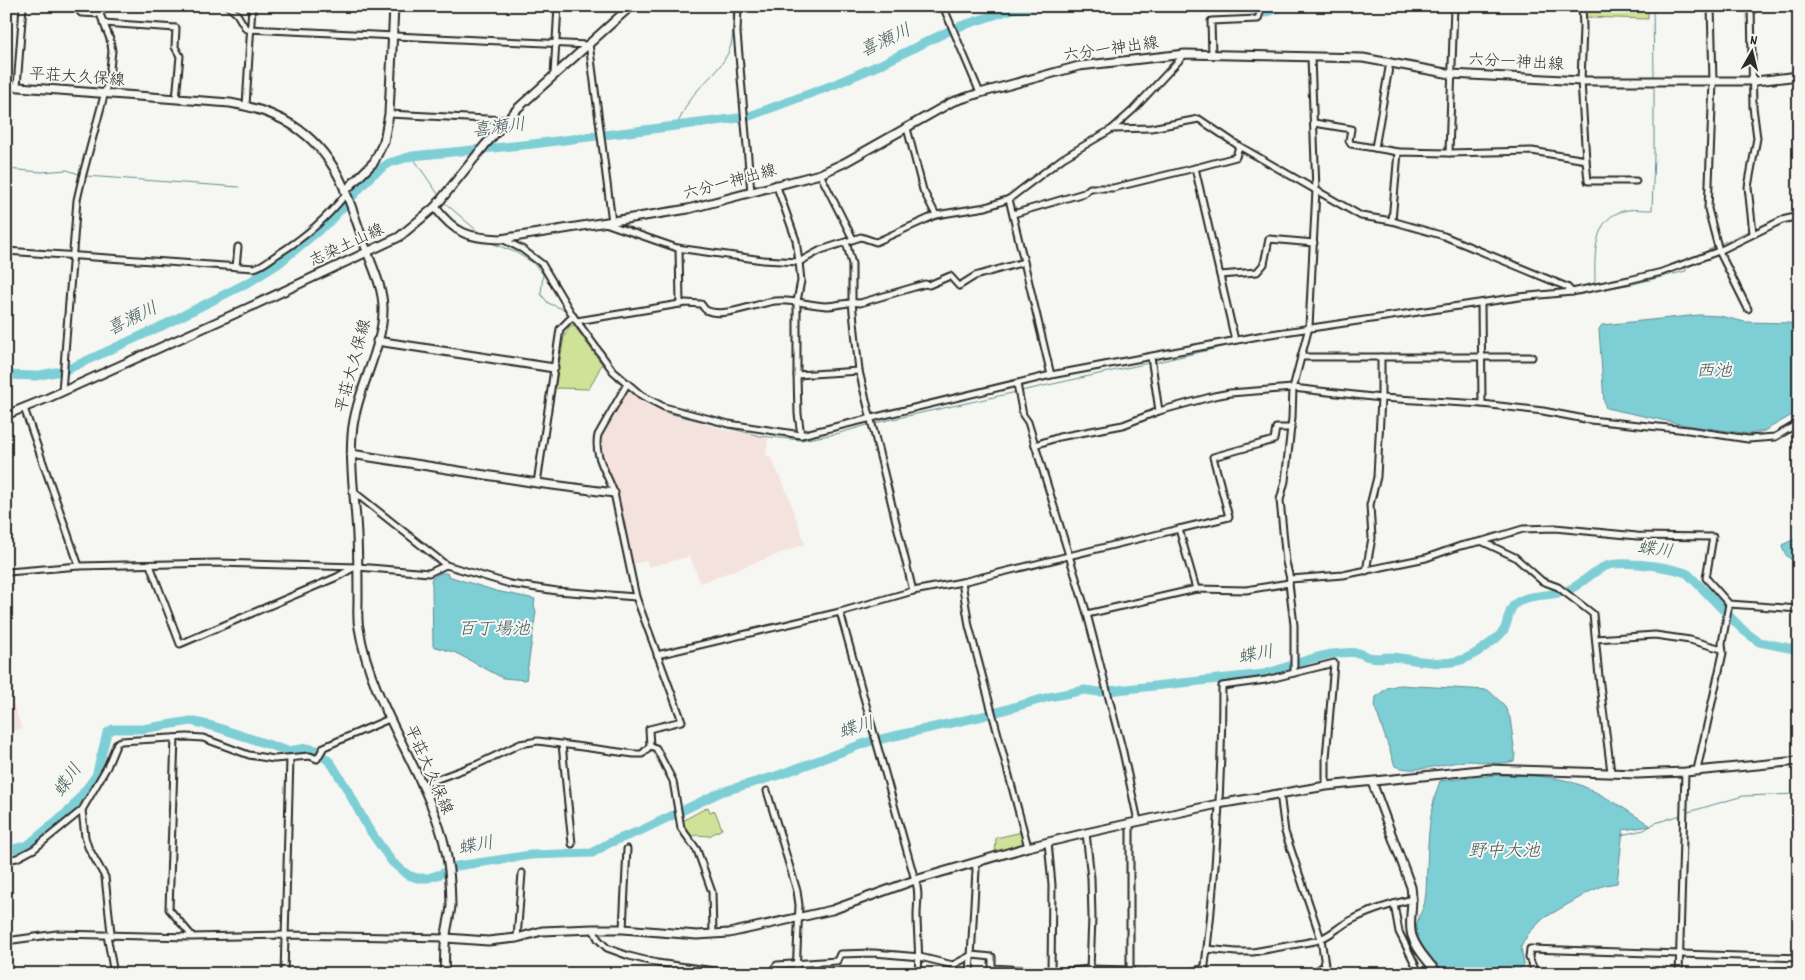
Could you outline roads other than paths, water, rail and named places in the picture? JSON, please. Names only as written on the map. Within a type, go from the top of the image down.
[{"type":"main road","points":[[346,193],[374,162],[384,141],[389,114],[394,6]]},
{"type":"main road","name":"志染土山線","points":[[6,415],[250,307],[399,237],[435,207],[506,120],[631,6]]},
{"type":"main road","name":"六分一神出線","points":[[435,207],[462,233],[471,236],[501,239],[688,209],[776,184],[820,174],[844,163],[952,102],[980,93],[1079,66],[1185,54],[1363,58],[1451,74],[1581,81],[1754,82],[1799,76]]},
{"type":"main road","name":"平荘大久保線","points":[[6,86],[176,98],[246,106],[274,114],[295,126],[312,141],[330,163],[346,193],[381,293],[383,308],[377,341],[354,414],[351,454],[356,519],[355,567],[358,625],[365,660],[389,719],[421,785],[443,842],[448,866],[451,909],[446,938],[444,974]]},
{"type":"main road","points":[[377,341],[554,368]]},
{"type":"main road","points":[[351,454],[614,493]]},
{"type":"main road","points":[[446,938],[488,941],[517,938],[542,931],[593,929],[729,933],[832,910],[915,880],[1048,842],[1218,804],[1326,786],[1490,768],[1637,774],[1685,772],[1799,762]]},
{"type":"main road","points":[[1372,782],[1403,861],[1411,887],[1414,899],[1410,930],[1412,936],[1430,966],[1439,974]]},
{"type":"street","points":[[17,87],[23,6]]},
{"type":"street","points":[[56,6],[76,7],[81,13],[100,14]]},
{"type":"street","points":[[62,391],[77,200],[109,77],[112,51],[110,38],[100,14],[104,6]]},
{"type":"street","points":[[228,6],[237,14],[246,29],[588,44],[600,129],[608,222],[645,238],[679,248],[763,260],[799,262],[821,250],[853,239],[861,237],[876,242],[936,215],[986,207],[1009,199],[1063,158],[1112,128],[1133,110],[1185,54]]},
{"type":"street","points":[[246,106],[252,6]]},
{"type":"street","points":[[554,75],[558,6]]},
{"type":"street","points":[[738,6],[737,33],[751,192]]},
{"type":"street","points":[[943,6],[980,93]]},
{"type":"street","points":[[1449,153],[1454,6]]},
{"type":"street","points":[[1582,6],[1584,27],[1581,81],[1588,181],[1636,181]]},
{"type":"street","points":[[1712,6],[1708,209],[1720,251],[1748,309]]},
{"type":"street","points":[[1751,6],[1753,107],[1757,138],[1748,187],[1753,234]]},
{"type":"street","points":[[1212,55],[1211,21],[1258,19],[1262,7]]},
{"type":"street","points":[[103,23],[176,28],[175,47],[180,56],[176,98]]},
{"type":"street","points":[[1746,44],[1752,44]]},
{"type":"street","points":[[1294,673],[1294,625],[1280,500],[1285,481],[1293,388],[1309,327],[1316,190],[1311,57]]},
{"type":"street","points":[[1375,148],[1390,62]]},
{"type":"street","points":[[389,114],[506,120]]},
{"type":"street","points":[[1112,128],[1152,128],[1199,119],[1239,146],[1361,216],[1392,221],[1444,236],[1567,287],[1572,292]]},
{"type":"street","points":[[1314,123],[1351,129],[1349,141],[1351,144],[1398,152],[1532,151],[1586,160]]},
{"type":"street","points":[[907,128],[923,190],[936,215]]},
{"type":"street","points":[[1013,214],[1084,193],[1090,188],[1112,188],[1236,157],[1239,146]]},
{"type":"street","points":[[1392,221],[1398,152]]},
{"type":"street","points":[[1195,168],[1235,340]]},
{"type":"street","points":[[820,174],[853,239]]},
{"type":"street","points":[[776,184],[796,240],[801,281],[797,301],[798,414],[801,435]]},
{"type":"street","points":[[6,251],[257,267],[289,247],[330,213],[346,193]]},
{"type":"street","points":[[1009,199],[1052,375]]},
{"type":"street","points":[[501,239],[522,249],[542,264],[575,318],[613,371],[641,395],[664,408],[729,424],[801,435],[1052,375],[1235,340],[1309,327],[1572,292],[1662,272],[1720,251],[1782,220],[1799,216]]},
{"type":"street","points":[[1220,275],[1256,272],[1264,264],[1269,239],[1314,243]]},
{"type":"street","points":[[846,242],[852,264],[852,302],[859,371],[912,591]]},
{"type":"street","points":[[236,267],[238,247]]},
{"type":"street","points":[[679,248],[680,304]]},
{"type":"street","points":[[537,483],[560,329],[575,318],[680,304],[701,304],[706,310],[718,312],[733,311],[776,301],[797,301],[823,306],[852,302],[860,303],[925,284],[930,285],[950,276],[959,286],[975,276],[1024,262]]},
{"type":"street","points":[[1481,303],[1482,404]]},
{"type":"street","points":[[1151,356],[1159,411]]},
{"type":"street","points":[[1301,357],[1532,356]]},
{"type":"street","points":[[1366,571],[1372,538],[1370,505],[1377,477],[1381,357]]},
{"type":"street","points":[[797,375],[859,371]]},
{"type":"street","points":[[421,785],[478,764],[520,744],[538,741],[642,754],[650,746],[649,729],[682,721],[636,597],[614,493],[602,466],[596,443],[598,435],[628,384]]},
{"type":"street","points":[[1017,384],[1024,415],[1028,422],[1088,614],[1123,752],[1138,822]]},
{"type":"street","points":[[1035,445],[1059,437],[1123,425],[1159,411],[1222,394],[1293,388],[1381,398],[1482,404],[1543,411],[1590,420],[1688,430],[1748,439],[1775,437],[1799,423]]},
{"type":"street","points":[[24,408],[79,566]]},
{"type":"street","points":[[657,655],[840,612],[912,591],[962,582],[1229,517],[1213,457],[1274,440],[1276,428],[1291,428]]},
{"type":"street","points":[[354,492],[446,565],[510,584],[636,597]]},
{"type":"street","points":[[1088,614],[1196,588],[1246,590],[1290,581],[1366,571],[1426,558],[1460,546],[1483,542],[1523,529],[1555,528],[1637,536],[1713,537],[1706,578],[1729,604],[1799,609]]},
{"type":"street","points":[[1179,529],[1196,588]]},
{"type":"street","points":[[1483,542],[1515,557],[1542,581],[1558,587],[1580,602],[1593,614],[1611,772]]},
{"type":"street","points":[[8,572],[79,566],[217,563],[355,567],[429,573],[446,565]]},
{"type":"street","points":[[150,565],[180,644],[336,577],[355,567]]},
{"type":"street","points":[[962,582],[970,626],[1028,848]]},
{"type":"street","points":[[1697,770],[1723,653],[1729,604]]},
{"type":"street","points":[[840,612],[918,886],[917,915],[920,957],[918,974]]},
{"type":"street","points":[[1596,639],[1655,635],[1690,640],[1722,649]]},
{"type":"street","points":[[1185,974],[1204,971],[1207,949],[1213,899],[1222,753],[1222,686],[1266,680],[1334,663],[1326,758],[1326,786]]},
{"type":"street","points":[[6,860],[16,858],[34,849],[82,810],[107,767],[117,744],[121,741],[203,738],[223,747],[249,755],[274,759],[310,756],[317,759],[324,747],[389,719]]},
{"type":"street","points":[[175,738],[169,909],[192,936]]},
{"type":"street","points":[[562,744],[572,844]]},
{"type":"street","points":[[650,746],[656,748],[673,781],[681,828],[697,850],[712,892],[713,934]]},
{"type":"street","points":[[284,974],[290,758]]},
{"type":"street","points":[[1679,974],[1685,772]]},
{"type":"street","points":[[767,791],[797,891],[796,974]]},
{"type":"street","points":[[1280,793],[1284,832],[1321,939],[1325,966],[1312,974]]},
{"type":"street","points":[[82,810],[88,847],[105,877],[107,886],[111,933],[107,935]]},
{"type":"street","points":[[1130,823],[1130,970]]},
{"type":"street","points":[[1086,833],[1091,878],[1090,969]]},
{"type":"street","points":[[1048,842],[1052,885],[1051,972]]},
{"type":"street","points":[[623,929],[627,848]]},
{"type":"street","points":[[970,974],[975,863]]},
{"type":"street","points":[[517,938],[522,873]]},
{"type":"street","points":[[1207,949],[1254,952],[1321,939],[1348,922],[1394,904],[1414,899]]},
{"type":"street","points":[[1394,904],[1399,932],[1418,974]]},
{"type":"street","points":[[593,929],[598,939],[607,948],[629,956],[657,963],[737,974]]},
{"type":"street","points":[[6,940],[57,934],[446,938]]},
{"type":"street","points":[[107,935],[114,974]]},
{"type":"street","points":[[1536,974],[1529,958],[1530,949],[1799,958]]},
{"type":"street","points":[[751,974],[771,972],[777,965],[837,962],[840,954],[874,953],[920,957],[953,965],[972,955],[992,957],[992,968],[1051,972],[1090,969],[1130,970],[1134,973],[1161,974]]},
{"type":"water","name":"西池","points":[[1699,315],[1720,316],[1745,322],[1789,323],[1799,326],[1799,411],[1764,431],[1750,434],[1685,425],[1606,408],[1599,329],[1602,325]]},
{"type":"water","points":[[1799,537],[1799,563],[1788,557],[1782,545]]},
{"type":"water","name":"百丁場池","points":[[441,573],[447,573],[448,576],[496,591],[535,599],[534,606],[536,611],[526,680],[503,678],[456,653],[433,646],[431,582],[432,578]]},
{"type":"water","points":[[1399,685],[1488,690],[1504,705],[1510,718],[1515,754],[1514,761],[1496,763],[1468,761],[1422,769],[1395,766],[1375,707],[1376,697],[1387,688]]},
{"type":"water","name":"野中大池","points":[[1495,775],[1538,776],[1570,781],[1607,798],[1651,826],[1623,830],[1617,883],[1605,885],[1591,891],[1544,918],[1528,934],[1521,947],[1524,965],[1519,969],[1490,975],[1451,974],[1440,966],[1424,949],[1417,936],[1416,929],[1426,896],[1429,835],[1433,803],[1440,781]]},
{"type":"waterway","points":[[676,125],[694,94],[724,61],[728,53],[732,40],[734,6]]},
{"type":"waterway","name":"喜瀬川","points":[[6,375],[35,376],[66,370],[160,327],[251,281],[278,264],[330,221],[372,175],[389,163],[412,156],[533,144],[747,117],[833,85],[955,28],[1013,9],[1040,6]]},
{"type":"waterway","name":"喜瀬川","points":[[1244,6],[1265,13],[1284,6]]},
{"type":"waterway","points":[[1653,6],[1654,78]]},
{"type":"waterway","points":[[1595,285],[1598,239],[1601,229],[1607,220],[1616,214],[1628,210],[1652,210],[1654,84]]},
{"type":"waterway","points":[[412,156],[438,194]]},
{"type":"waterway","points":[[6,169],[42,172],[67,170],[82,175]]},
{"type":"waterway","points":[[86,176],[239,187]]},
{"type":"waterway","points":[[445,203],[482,235]]},
{"type":"waterway","points":[[1755,229],[1775,220],[1799,213]]},
{"type":"waterway","points":[[1718,245],[1751,230]]},
{"type":"waterway","points":[[486,241],[515,252],[532,262],[543,274],[541,294],[548,303],[565,310],[570,317]]},
{"type":"waterway","points":[[1687,260],[1715,247]]},
{"type":"waterway","points":[[1585,292],[1633,284],[1686,271],[1686,266]]},
{"type":"waterway","points":[[1483,306],[1546,297]]},
{"type":"waterway","points":[[1399,317],[1479,307]]},
{"type":"waterway","points":[[1384,320],[1392,318]]},
{"type":"waterway","points":[[572,320],[617,381],[624,385]]},
{"type":"waterway","points":[[1153,363],[1252,340]]},
{"type":"waterway","points":[[1021,391],[1149,363]]},
{"type":"waterway","points":[[627,388],[645,402],[668,413],[760,436],[801,440],[836,434],[871,424]]},
{"type":"waterway","points":[[875,423],[1017,392]]},
{"type":"waterway","name":"蝶川","points":[[6,851],[28,845],[71,809],[96,776],[107,733],[113,729],[142,729],[191,721],[216,727],[288,751],[307,748],[316,750],[331,763],[368,828],[392,862],[408,875],[417,878],[428,878],[457,866],[531,855],[592,853],[609,843],[642,830],[721,792],[776,776],[868,742],[983,716],[1049,697],[1085,690],[1099,692],[1264,674],[1324,655],[1342,653],[1359,653],[1372,658],[1389,657],[1436,663],[1455,662],[1474,654],[1497,638],[1504,630],[1512,608],[1520,601],[1526,598],[1568,590],[1601,568],[1614,564],[1647,565],[1688,574],[1743,630],[1759,642],[1799,650]]},
{"type":"waterway","points":[[1685,813],[1743,796],[1799,794]]},
{"type":"waterway","points":[[1621,835],[1644,830],[1655,823],[1681,815]]}]
